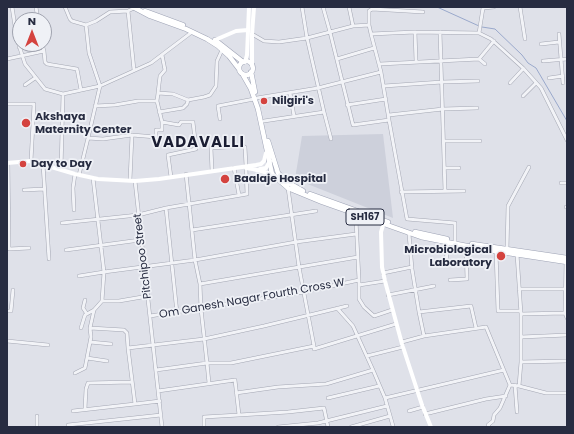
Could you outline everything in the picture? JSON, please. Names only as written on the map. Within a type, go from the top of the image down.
[{"type":"main road","points":[[239,69],[247,55],[249,7]]},
{"type":"main road","points":[[254,7],[252,34],[252,69],[254,88],[270,164],[274,172]]},
{"type":"main road","points":[[133,8],[146,11],[192,28],[244,62],[250,63],[252,69]]},
{"type":"main road","points":[[133,8],[214,41],[239,69],[256,99],[264,121],[272,154],[274,172]]},
{"type":"main road","points":[[214,41],[236,31],[248,30]]},
{"type":"main road","points":[[243,74],[249,74],[252,69]]},
{"type":"main road","points":[[261,164],[266,156],[267,149]]},
{"type":"main road","points":[[253,169],[266,168],[270,164],[272,154]]},
{"type":"main road","points":[[7,163],[31,161],[77,175],[93,178],[132,180],[171,177],[270,164]]},
{"type":"main road","points":[[246,167],[274,172]]},
{"type":"main road","name":"SH167","points":[[274,172],[288,188],[384,223],[409,234],[496,251],[567,260]]},
{"type":"main road","name":"SH167","points":[[274,172],[293,186],[360,214]]},
{"type":"main road","points":[[384,223],[381,232],[383,273],[388,295],[417,390],[431,427]]},
{"type":"main road","name":"SH167","points":[[384,223],[416,233],[455,241],[567,260]]},
{"type":"street","points":[[65,7],[72,21],[86,25],[96,21],[110,12],[133,8],[134,70]]},
{"type":"street","points":[[302,7],[307,38],[331,139]]},
{"type":"street","points":[[323,7],[353,125],[389,120]]},
{"type":"street","points":[[349,7],[353,26]]},
{"type":"street","points":[[478,33],[483,8],[494,7]]},
{"type":"street","points":[[520,7],[525,39]]},
{"type":"street","points":[[424,12],[372,9],[369,11],[369,25],[374,48],[380,64],[407,220],[456,223],[455,241]]},
{"type":"street","points":[[74,210],[73,188],[88,138],[100,86],[89,53],[86,25]]},
{"type":"street","points":[[252,34],[264,41],[279,42],[307,38],[353,26],[369,25]]},
{"type":"street","points":[[21,52],[25,64],[45,89],[63,94],[100,86],[151,63],[192,32]]},
{"type":"street","points":[[371,34],[415,32],[478,33],[494,41],[524,68],[541,88],[567,140]]},
{"type":"street","points":[[415,32],[416,62]]},
{"type":"street","points":[[440,32],[445,191]]},
{"type":"street","points":[[559,34],[563,83]]},
{"type":"street","points":[[479,59],[494,41]]},
{"type":"street","points":[[541,44],[559,42]]},
{"type":"street","points":[[337,59],[374,48]]},
{"type":"street","points":[[158,93],[173,94],[188,100],[204,97],[213,91],[216,86],[217,61],[222,50]]},
{"type":"street","points":[[7,59],[40,52]]},
{"type":"street","points":[[44,52],[45,62],[47,64],[76,69],[81,90]]},
{"type":"street","points":[[88,138],[103,139],[132,135],[156,137],[156,130],[162,130],[162,122],[157,101],[160,76],[165,70],[162,55]]},
{"type":"street","points":[[380,64],[479,59],[485,64]]},
{"type":"street","points":[[543,61],[567,59]]},
{"type":"street","points":[[510,83],[524,68]]},
{"type":"street","points":[[220,119],[218,106],[318,88],[381,72]]},
{"type":"street","points":[[549,78],[563,76]]},
{"type":"street","points":[[25,86],[35,78]]},
{"type":"street","points":[[384,86],[478,81]]},
{"type":"street","points":[[523,96],[536,83]]},
{"type":"street","points":[[290,93],[294,116]]},
{"type":"street","points":[[61,169],[63,94]]},
{"type":"street","points":[[348,105],[386,99]]},
{"type":"street","points":[[159,112],[183,108],[187,104],[188,100]]},
{"type":"street","points":[[95,106],[115,105],[138,101],[157,101]]},
{"type":"street","points":[[7,104],[34,104],[31,161]]},
{"type":"street","points":[[389,115],[443,109],[477,108]]},
{"type":"street","points":[[264,121],[324,112]]},
{"type":"street","points":[[162,122],[179,125],[181,122],[193,122],[196,149],[168,155],[171,177]]},
{"type":"street","name":"Pitchipoo Street","points":[[132,135],[132,180],[148,296],[162,427]]},
{"type":"street","points":[[444,141],[480,141]]},
{"type":"street","points":[[62,222],[138,215],[166,208],[247,194],[246,147],[211,148],[212,171]]},
{"type":"street","points":[[7,163],[9,249],[29,248]]},
{"type":"street","points":[[43,164],[49,259]]},
{"type":"street","points":[[507,249],[508,206],[529,167]]},
{"type":"street","points":[[235,168],[239,195]]},
{"type":"street","points":[[445,168],[460,168]]},
{"type":"street","points":[[186,174],[195,260],[200,284],[201,309],[209,384]]},
{"type":"street","points":[[80,328],[85,315],[94,310],[102,301],[104,272],[93,178]]},
{"type":"street","points":[[561,183],[567,183]]},
{"type":"street","points":[[288,188],[299,267],[314,349],[396,324]]},
{"type":"street","points":[[24,190],[44,189]]},
{"type":"street","points":[[401,192],[464,191]]},
{"type":"street","points":[[166,208],[177,313]]},
{"type":"street","points":[[192,230],[316,211]]},
{"type":"street","name":"Om Ganesh Nagar Fourth Cross W","points":[[150,316],[304,292],[359,280],[356,220],[360,214]]},
{"type":"street","points":[[80,276],[195,260],[296,242],[356,234]]},
{"type":"street","points":[[409,234],[415,290],[424,336]]},
{"type":"street","points":[[66,250],[140,240]]},
{"type":"street","points":[[446,262],[448,242]]},
{"type":"street","points":[[450,280],[467,279],[466,246]]},
{"type":"street","points":[[496,251],[498,311],[521,313],[565,313]]},
{"type":"street","points":[[517,254],[521,313],[520,386]]},
{"type":"street","points":[[200,284],[358,257]]},
{"type":"street","points":[[567,260],[565,313],[567,318]]},
{"type":"street","points":[[383,273],[412,267]]},
{"type":"street","points":[[359,280],[360,299],[364,307],[374,316],[392,310]]},
{"type":"street","points":[[359,285],[385,281]]},
{"type":"street","points":[[388,295],[434,286]]},
{"type":"street","points":[[520,289],[566,289]]},
{"type":"street","points":[[7,311],[11,311],[13,290]]},
{"type":"street","points":[[102,301],[119,301],[148,296]]},
{"type":"street","points":[[85,300],[83,308],[88,314]]},
{"type":"street","points":[[128,348],[204,339],[347,306]]},
{"type":"street","points":[[419,312],[471,306],[476,328]]},
{"type":"street","points":[[337,308],[353,326],[385,398],[393,426]]},
{"type":"street","points":[[75,372],[85,368],[94,310]]},
{"type":"street","points":[[402,342],[424,336],[486,327],[510,385],[506,396],[494,415],[493,421],[488,425],[489,427]]},
{"type":"street","points":[[90,328],[124,330],[127,333],[135,404]]},
{"type":"street","points":[[521,338],[567,335]]},
{"type":"street","points":[[7,341],[48,345]]},
{"type":"street","points":[[90,342],[111,344]]},
{"type":"street","points":[[156,370],[207,363],[231,363],[314,346]]},
{"type":"street","points":[[367,356],[403,347]]},
{"type":"street","points":[[86,358],[107,361]]},
{"type":"street","points":[[521,362],[567,361]]},
{"type":"street","points":[[236,393],[278,387],[326,384],[373,370]]},
{"type":"street","points":[[385,398],[504,370]]},
{"type":"street","points":[[158,391],[235,380],[239,415]]},
{"type":"street","points":[[85,410],[86,389],[88,383],[132,382]]},
{"type":"street","points":[[510,385],[520,386],[546,394],[567,393]]},
{"type":"street","points":[[328,398],[379,386]]},
{"type":"street","points":[[515,386],[517,412]]},
{"type":"street","points":[[425,414],[486,399],[506,396]]},
{"type":"street","points":[[73,411],[160,401]]},
{"type":"street","points":[[278,427],[318,423],[387,406]]},
{"type":"street","points":[[409,411],[423,407]]},
{"type":"street","points":[[204,427],[204,417],[288,412],[324,408],[328,427]]},
{"type":"street","points":[[68,425],[161,415]]},
{"type":"street","points":[[37,416],[37,427]]},
{"type":"street","points":[[351,427],[390,416]]},
{"type":"shaded area","points":[[383,134],[393,218],[295,179],[302,136]]},
{"type":"waterway","points":[[437,7],[479,26]]},
{"type":"waterway","points":[[482,27],[495,29],[522,55],[528,63],[536,68],[567,121]]},
{"type":"place","name":"Nilgiri's","points":[[264,101]]},
{"type":"place","name":"Akshaya Maternity Center","points":[[26,123]]},
{"type":"place","name":"Day to Day","points":[[23,164]]},
{"type":"place","name":"Baalaje Hospital","points":[[225,179]]},
{"type":"place","name":"Microbiological Laboratory","points":[[501,256]]},
{"type":"district","name":"VADAVALLI","points":[[198,143]]}]
